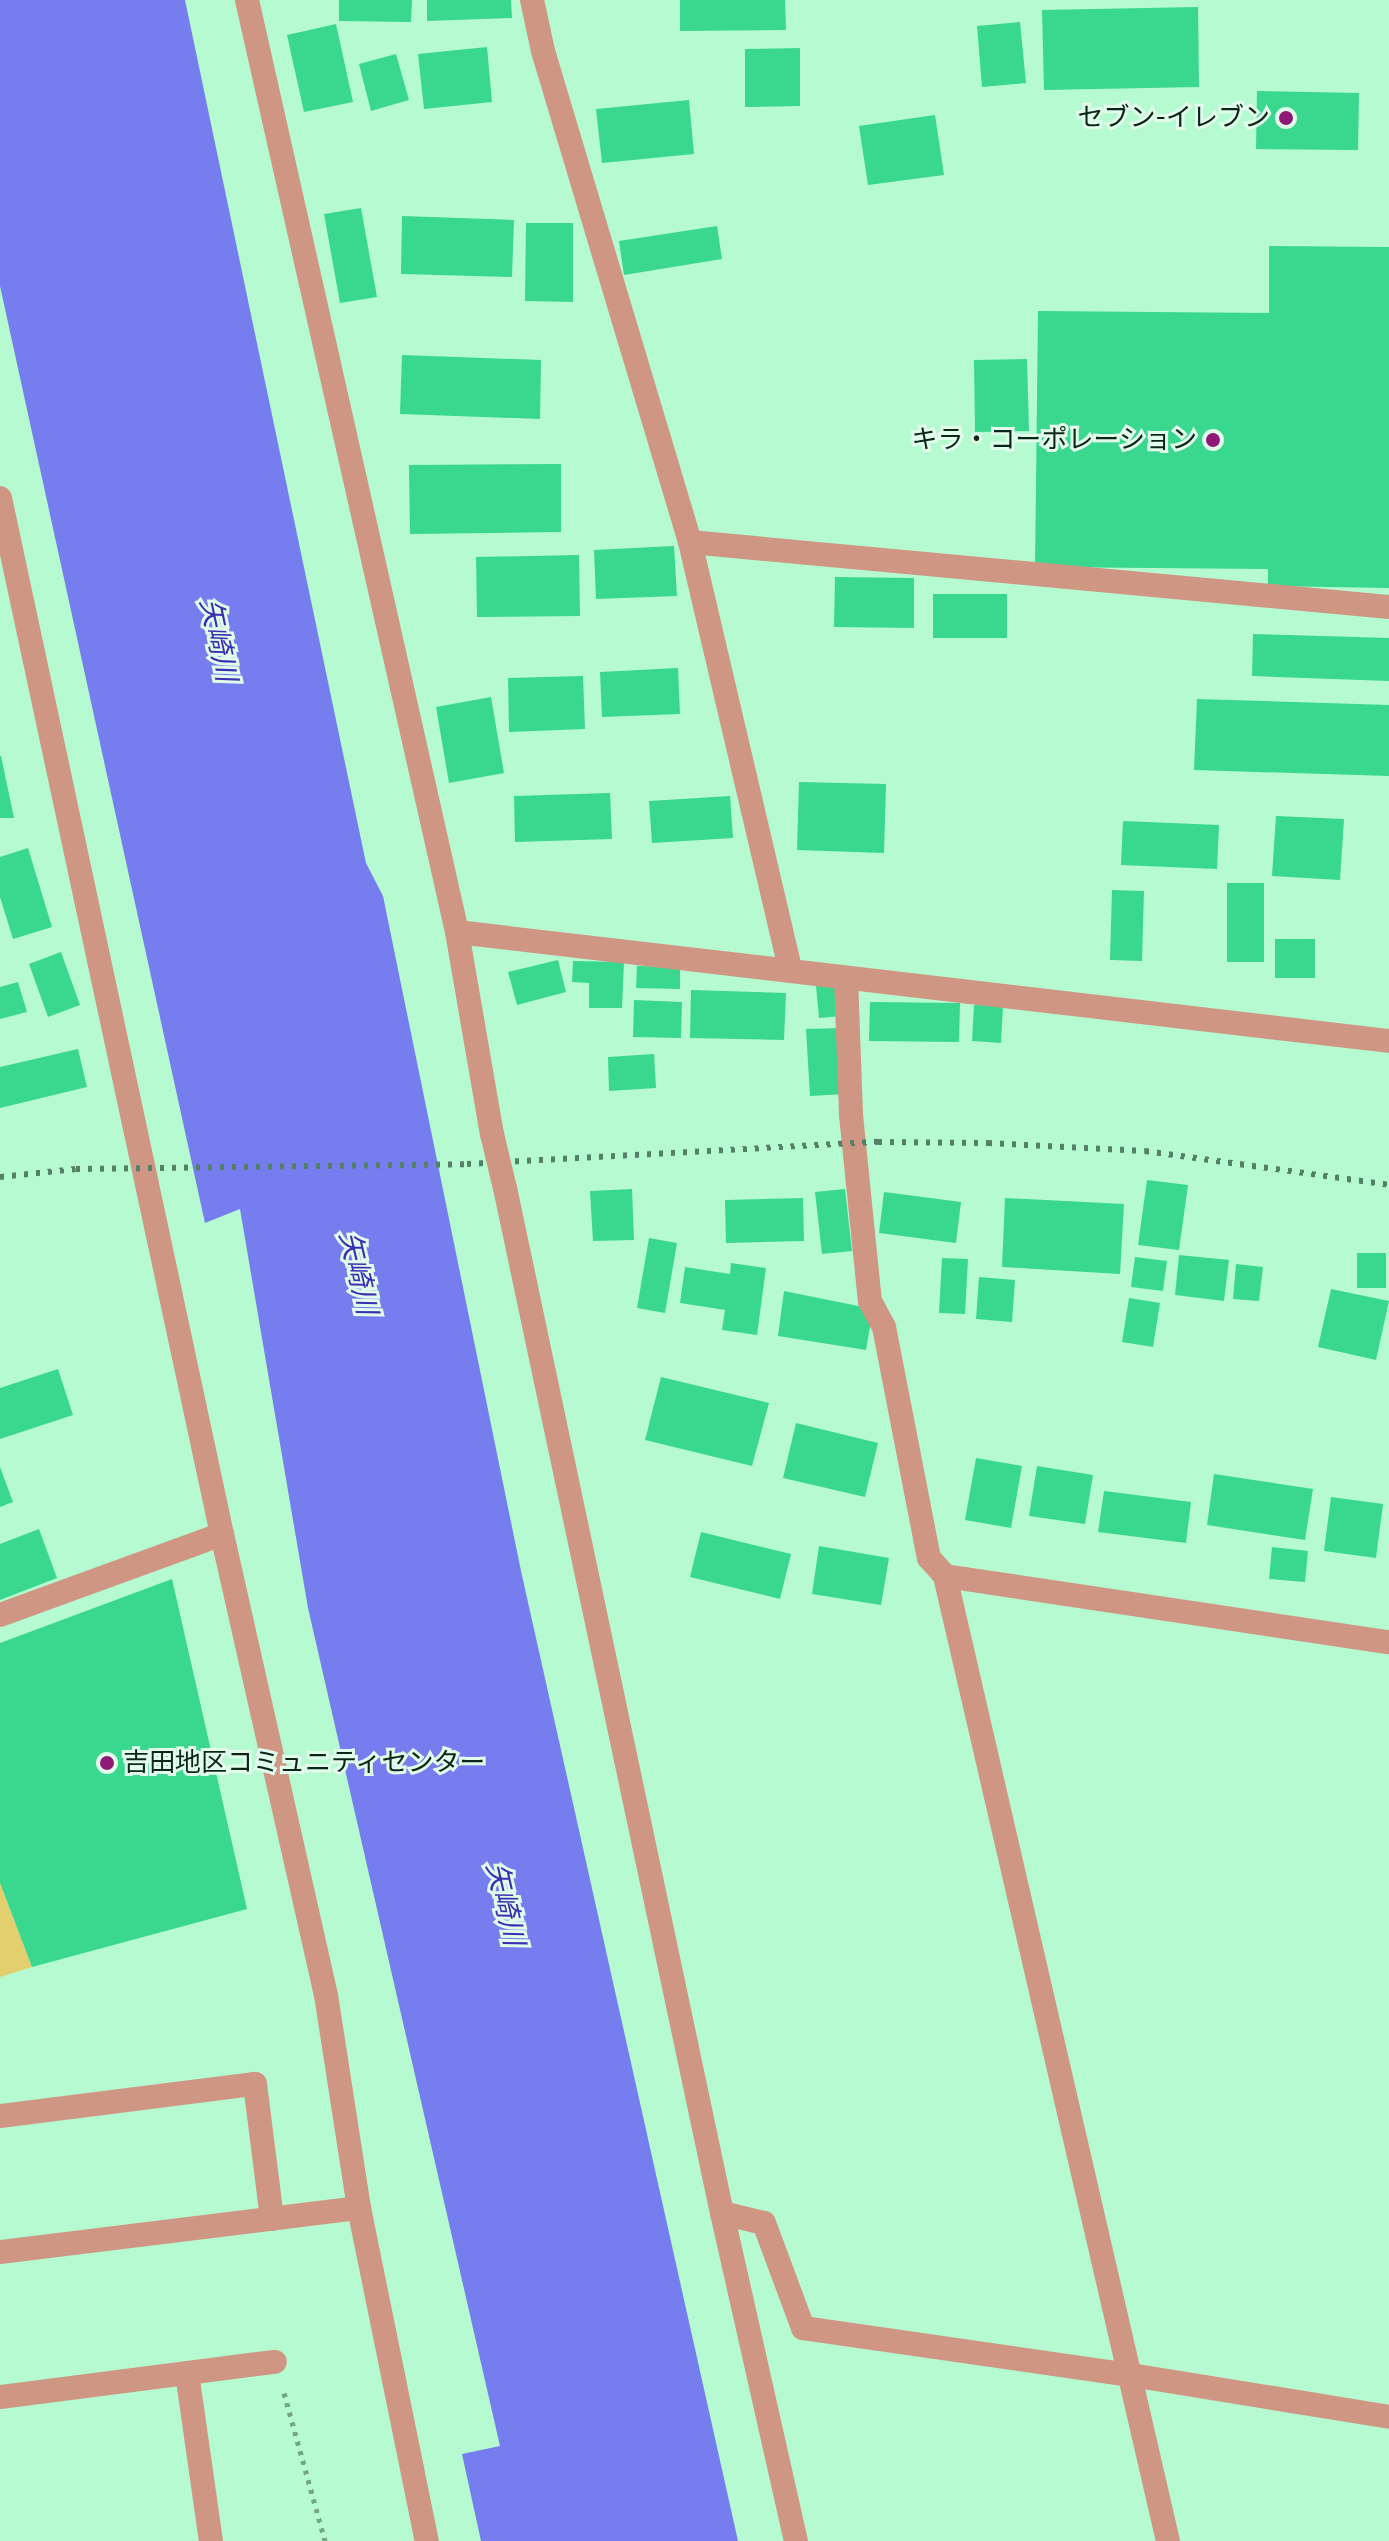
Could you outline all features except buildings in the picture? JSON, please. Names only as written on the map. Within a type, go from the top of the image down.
[{"type":"street","points":[[247,0],[457,932],[492,1134],[722,2213],[796,2541]]},
{"type":"street","points":[[532,0],[543,51],[690,542],[791,971]]},
{"type":"street","points":[[0,498],[222,1534],[326,1995],[359,2208],[427,2541]]},
{"type":"street","points":[[690,542],[1389,607]]},
{"type":"street","points":[[457,932],[1389,1041]]},
{"type":"street","points":[[846,978],[851,1115],[870,1301],[884,1327],[929,1558],[945,1576],[1168,2541]]},
{"type":"street","points":[[0,1615],[222,1534]]},
{"type":"street","points":[[945,1576],[1389,1642]]},
{"type":"street","points":[[0,2116],[255,2084],[272,2219]]},
{"type":"street","points":[[0,2252],[359,2208]]},
{"type":"street","points":[[722,2213],[764,2223],[803,2328],[1131,2375],[1389,2417]]},
{"type":"street","points":[[0,2397],[275,2362]]},
{"type":"street","points":[[187,2373],[211,2541]]},
{"type":"path","points":[[275,2362],[325,2541]]},
{"type":"shaded area","points":[[0,1883],[32,1967],[0,1977]]},
{"type":"water","name":"矢崎川","points":[[0,0],[185,0],[366,863],[383,896],[521,1571],[738,2541],[481,2541],[462,2454],[500,2446],[308,1608],[240,1209],[205,1223],[0,286]]},
{"type":"railway","points":[[0,1177],[76,1169],[467,1164],[878,1142],[988,1143],[1145,1151],[1389,1185]]},
{"type":"place","name":"セブン-イレブン","points":[[1286,118]]},
{"type":"place","name":"キラ・コーポレーション","points":[[1213,440]]},
{"type":"place","name":"吉田地区コミュニティセンター","points":[[107,1763]]}]
